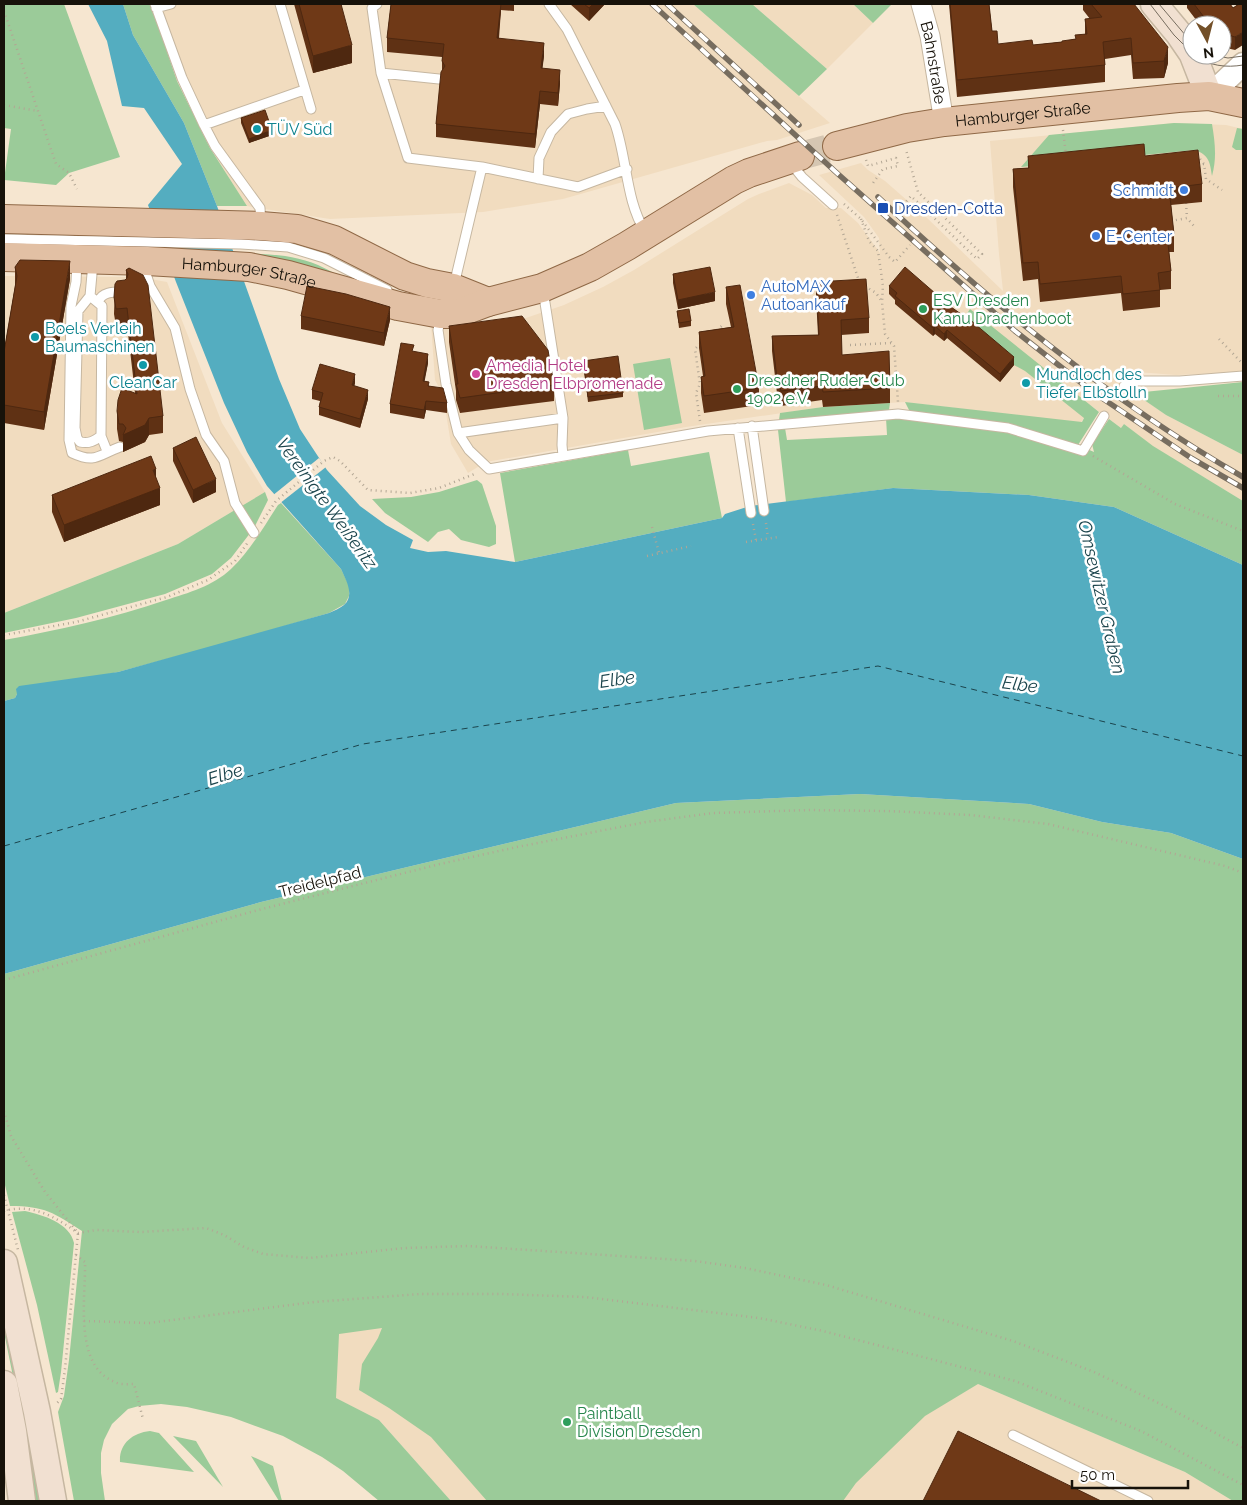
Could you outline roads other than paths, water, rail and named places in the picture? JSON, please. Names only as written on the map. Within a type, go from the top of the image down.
[{"type":"main road","points":[[1154,4],[1182,39]]},
{"type":"main road","points":[[1196,65],[1209,96]]},
{"type":"main road","name":"Hamburger Straße","points":[[838,146],[907,128],[944,122],[1171,98],[1209,96],[1243,103]]},
{"type":"main road","name":"Hamburger Straße","points":[[4,219],[151,247],[247,241],[288,275],[398,306],[440,301],[488,302],[542,288],[590,267],[734,180],[794,158]]},
{"type":"main road","name":"Hamburger Straße","points":[[4,257],[85,259],[151,247],[247,241],[297,229],[334,240],[405,276],[440,301]]},
{"type":"main road","points":[[11,1256],[45,1409],[53,1501]]},
{"type":"main road","points":[[4,1384],[13,1431],[22,1501]]},
{"type":"street","name":"Bahnstraße","points":[[921,4],[930,36],[944,122]]},
{"type":"street","points":[[1209,96],[1243,64]]},
{"type":"lane","points":[[171,4],[155,6],[182,78],[215,146],[260,208],[247,241],[288,247],[324,258],[384,289],[398,294]]},
{"type":"lane","points":[[280,4],[311,109]]},
{"type":"lane","points":[[377,4],[372,8],[381,73],[408,158],[482,166],[578,186],[627,169]]},
{"type":"lane","points":[[549,4],[567,29],[618,132],[635,214],[647,234]]},
{"type":"lane","points":[[381,73],[439,79]]},
{"type":"lane","points":[[204,125],[304,90]]},
{"type":"lane","points":[[538,179],[539,158],[551,132],[568,114],[606,106]]},
{"type":"lane","points":[[794,158],[802,177],[837,203]]},
{"type":"lane","points":[[482,166],[440,301],[438,330],[446,384],[458,434],[469,450],[488,469],[701,432],[898,414],[1008,428],[1083,451],[1104,416]]},
{"type":"lane","points":[[4,239],[151,247],[146,274],[150,286],[175,328],[190,389],[206,436],[224,461],[235,502],[254,533]]},
{"type":"lane","points":[[85,259],[90,296],[102,306],[101,436],[107,451]]},
{"type":"lane","points":[[85,259],[76,282],[72,306],[69,440],[72,453],[85,459],[94,458],[120,446]]},
{"type":"lane","points":[[542,288],[563,418],[562,445],[564,456]]},
{"type":"lane","points":[[98,302],[100,297],[107,293],[122,292]]},
{"type":"lane","points":[[90,296],[78,311],[77,438],[80,442],[86,443],[94,441],[101,436]]},
{"type":"lane","points":[[1124,386],[1133,381],[1180,381],[1243,376]]},
{"type":"lane","points":[[458,434],[563,418]]},
{"type":"lane","points":[[752,426],[765,514]]},
{"type":"lane","points":[[738,428],[752,516]]},
{"type":"lane","points":[[1013,1435],[1148,1501]]},
{"type":"water","points":[[88,4],[123,4],[133,35],[184,123],[217,206],[279,379],[300,429],[327,470],[360,506],[386,525],[413,540],[410,548],[428,552],[446,551],[515,562],[722,518],[725,514],[750,506],[893,488],[1029,495],[1114,507],[1243,565],[1243,859],[1171,833],[1102,822],[1029,804],[860,794],[676,803],[261,902],[4,974],[4,701],[15,698],[17,694],[16,689],[19,686],[118,672],[329,613],[344,605],[349,597],[348,587],[341,569],[267,486],[247,452],[224,403],[148,205],[182,164],[144,108],[122,106],[107,41]]},
{"type":"tunnel","points":[[800,156],[837,146]]},
{"type":"tram line","points":[[1150,4],[1182,43]]},
{"type":"tram line","points":[[1159,4],[1182,31]]},
{"type":"tram line","points":[[1232,57],[1243,56]]},
{"type":"tram line","points":[[1218,65],[1243,65]]},
{"type":"railway","points":[[652,4],[838,174],[1015,331],[1093,392],[1191,458],[1243,488]]},
{"type":"railway","points":[[667,4],[799,125]]},
{"type":"railway","points":[[878,197],[964,275],[1098,383],[1145,416],[1243,477]]},
{"type":"place","name":"TÜV Süd","points":[[257,129]]},
{"type":"place","name":"Schmidt","points":[[1184,190]]},
{"type":"place","name":"Dresden-Cotta","points":[[883,208]]},
{"type":"place","name":"E-Center","points":[[1096,236]]},
{"type":"place","name":"AutoMAX Autoankauf","points":[[751,295]]},
{"type":"place","name":"ESV Dresden Kanu Drachenboot","points":[[923,309]]},
{"type":"place","name":"Boels Verleih Baumaschinen","points":[[35,337]]},
{"type":"place","name":"CleanCar","points":[[143,365]]},
{"type":"place","name":"Amedia Hotel Dresden Elbpromenade","points":[[476,374]]},
{"type":"place","name":"Mundloch des Tiefer Elbstolln","points":[[1026,383]]},
{"type":"place","name":"Dresdner Ruder-Club 1902 e.V.","points":[[737,389]]},
{"type":"place","name":"Paintball Division Dresden","points":[[567,1422]]},
{"type":"water label","name":"Vereinigte Weißeritz","points":[[327,503]]},
{"type":"water label","name":"Omsewitzer Graben","points":[[1102,597]]},
{"type":"water label","name":"Elbe","points":[[617,679]]},
{"type":"water label","name":"Elbe","points":[[1020,684]]},
{"type":"water label","name":"Elbe","points":[[225,774]]}]
